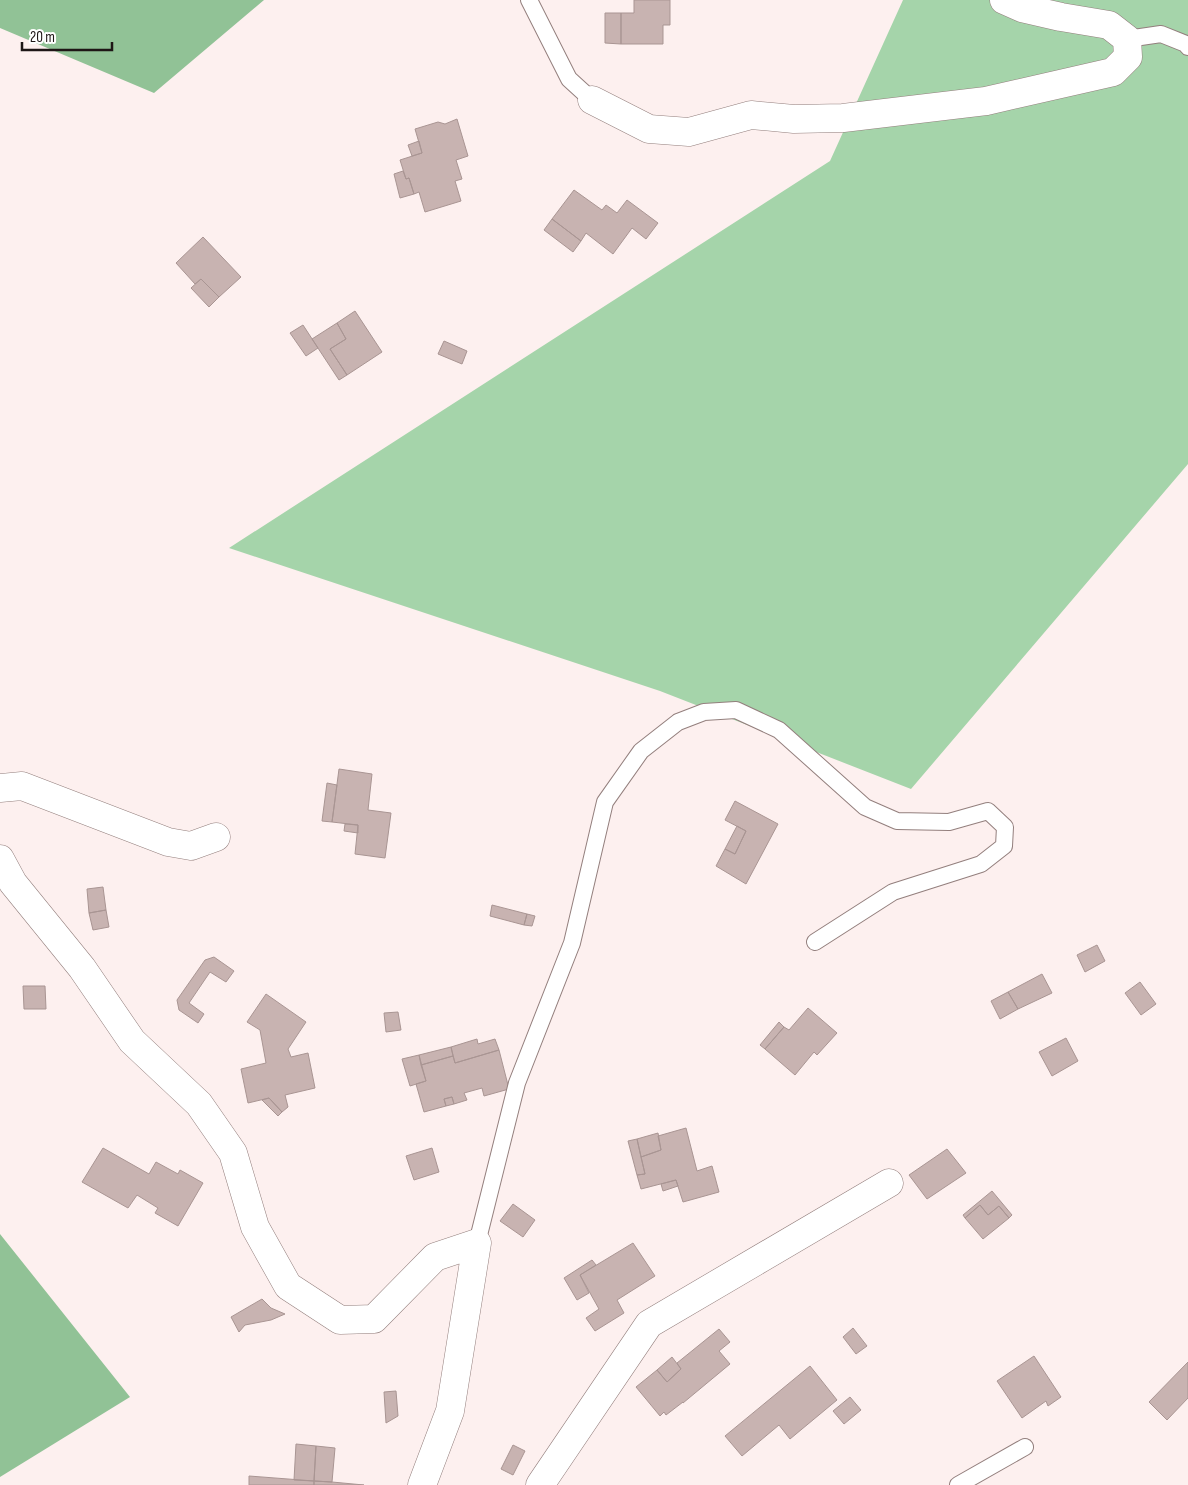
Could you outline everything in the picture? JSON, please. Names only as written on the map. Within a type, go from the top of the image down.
[{"type":"street","points":[[592,100],[650,129],[689,132],[751,115],[794,119],[843,118],[986,101],[1113,72],[1128,57],[1127,39],[1109,25],[1022,8],[1004,0]]},
{"type":"street","points":[[0,788],[22,786],[168,842],[191,846],[216,837]]},
{"type":"street","points":[[0,859],[13,883],[82,968],[132,1041],[199,1104],[233,1153],[254,1227],[288,1286],[340,1320],[374,1319],[435,1257],[477,1243],[450,1411],[422,1485]]},
{"type":"street","points":[[540,1485],[649,1324],[889,1182]]},
{"type":"lane","points":[[529,0],[569,79],[592,100]]},
{"type":"lane","points":[[1127,39],[1161,34],[1186,44],[1188,47]]},
{"type":"lane","points":[[477,1243],[517,1083],[572,943],[605,802],[641,751],[678,722],[704,712],[736,710],[779,730],[865,808],[897,821],[949,822],[988,811],[1005,828],[1004,846],[982,864],[893,892],[815,942]]},
{"type":"lane","points":[[958,1485],[1025,1447]]},
{"type":"green space","points":[[0,0],[264,0],[154,93],[0,28]]},
{"type":"green space","points":[[903,0],[1188,0],[1188,464],[911,789],[660,691],[229,548],[830,161]]},
{"type":"green space","points":[[0,1234],[130,1397],[0,1477]]},
{"type":"building","points":[[634,0],[670,0],[670,25],[663,25],[663,44],[621,44],[621,13],[634,13]]},
{"type":"building","points":[[605,13],[621,13],[621,44],[605,43]]},
{"type":"building","points":[[457,119],[468,156],[456,160],[462,179],[455,181],[461,201],[425,212],[419,192],[414,194],[409,178],[406,179],[400,160],[422,153],[415,129],[438,122],[445,124]]},
{"type":"building","points":[[419,141],[422,153],[412,156],[408,145]]},
{"type":"building","points":[[403,171],[406,179],[409,178],[414,194],[400,198],[394,174]]},
{"type":"building","points":[[574,190],[602,210],[606,205],[617,213],[627,200],[658,223],[646,239],[632,228],[613,254],[586,233],[581,241],[552,219]]},
{"type":"building","points":[[552,219],[581,241],[573,252],[544,230]]},
{"type":"building","points":[[203,237],[241,277],[219,297],[201,279],[195,284],[176,263]]},
{"type":"building","points":[[201,279],[219,297],[209,307],[191,288]]},
{"type":"building","points":[[355,311],[382,352],[347,375],[330,349],[346,339],[337,323]]},
{"type":"building","points":[[337,323],[346,339],[330,349],[347,375],[339,380],[312,339]]},
{"type":"building","points":[[303,325],[318,348],[306,356],[290,333]]},
{"type":"building","points":[[444,341],[467,351],[462,364],[438,354]]},
{"type":"building","points":[[339,769],[372,774],[368,810],[391,813],[385,858],[355,854],[358,825],[332,822]]},
{"type":"building","points":[[327,783],[337,785],[332,822],[322,821]]},
{"type":"building","points":[[735,801],[778,824],[746,884],[716,866],[725,849],[735,854],[746,831],[725,820]]},
{"type":"building","points":[[345,824],[358,825],[358,833],[344,831]]},
{"type":"building","points":[[737,826],[746,831],[735,854],[725,849]]},
{"type":"building","points":[[103,887],[106,910],[89,913],[87,889]]},
{"type":"building","points":[[492,905],[527,914],[524,925],[490,916]]},
{"type":"building","points":[[106,910],[109,927],[93,930],[89,913]]},
{"type":"building","points":[[527,914],[535,916],[532,926],[524,925]]},
{"type":"building","points":[[1097,945],[1105,961],[1085,972],[1077,955]]},
{"type":"building","points":[[214,957],[234,971],[226,982],[210,972],[189,1003],[204,1014],[198,1023],[179,1010],[177,1000],[205,960]]},
{"type":"building","points":[[1042,974],[1052,993],[1018,1009],[1008,992]]},
{"type":"building","points":[[1140,982],[1156,1004],[1141,1015],[1125,993]]},
{"type":"building","points":[[23,986],[45,986],[46,1009],[24,1009]]},
{"type":"building","points":[[1008,992],[1018,1009],[1000,1019],[991,1001]]},
{"type":"building","points":[[266,994],[306,1022],[288,1049],[291,1057],[308,1053],[315,1088],[285,1095],[288,1107],[282,1112],[269,1098],[248,1103],[241,1069],[266,1063],[260,1030],[247,1022]]},
{"type":"building","points":[[808,1008],[837,1033],[817,1055],[814,1052],[795,1075],[765,1049],[784,1027],[789,1030]]},
{"type":"building","points":[[398,1012],[401,1030],[386,1032],[384,1013]]},
{"type":"building","points":[[779,1022],[784,1027],[765,1049],[760,1045]]},
{"type":"building","points":[[1066,1038],[1078,1061],[1052,1076],[1039,1052]]},
{"type":"building","points":[[477,1039],[478,1044],[495,1039],[499,1050],[455,1063],[451,1047]]},
{"type":"building","points":[[451,1047],[453,1056],[421,1065],[419,1055]]},
{"type":"building","points":[[499,1050],[509,1089],[484,1096],[482,1088],[464,1093],[467,1100],[454,1104],[452,1097],[444,1099],[446,1106],[424,1112],[416,1084],[426,1081],[421,1065],[453,1056],[455,1063]]},
{"type":"building","points":[[419,1055],[426,1081],[410,1086],[402,1059]]},
{"type":"building","points":[[452,1097],[454,1104],[446,1106],[444,1099]]},
{"type":"building","points":[[269,1098],[282,1112],[278,1116],[262,1100]]},
{"type":"building","points":[[686,1128],[697,1171],[712,1166],[719,1192],[683,1202],[676,1180],[641,1189],[637,1175],[645,1174],[641,1157],[661,1150],[658,1136]]},
{"type":"building","points":[[658,1133],[661,1150],[641,1157],[637,1139]]},
{"type":"building","points":[[637,1139],[645,1174],[637,1175],[628,1141]]},
{"type":"building","points":[[103,1148],[149,1174],[156,1162],[178,1174],[180,1170],[203,1183],[178,1226],[155,1213],[158,1208],[137,1195],[128,1208],[82,1182]]},
{"type":"building","points":[[432,1148],[439,1172],[414,1180],[406,1156]]},
{"type":"building","points":[[947,1149],[966,1173],[927,1199],[909,1175]]},
{"type":"building","points":[[676,1180],[678,1186],[663,1191],[661,1184]]},
{"type":"building","points":[[992,1191],[1012,1215],[1009,1218],[999,1206],[988,1215],[980,1205],[965,1218],[963,1215]]},
{"type":"building","points":[[513,1204],[535,1220],[523,1237],[500,1221]]},
{"type":"building","points":[[980,1205],[988,1215],[999,1206],[1009,1218],[983,1239],[965,1218]]},
{"type":"building","points":[[633,1243],[655,1276],[617,1300],[624,1313],[595,1331],[586,1318],[599,1309],[580,1275]]},
{"type":"building","points":[[592,1260],[596,1265],[580,1275],[589,1293],[577,1300],[564,1278]]},
{"type":"building","points":[[262,1299],[271,1308],[285,1314],[271,1320],[245,1325],[239,1332],[231,1317]]},
{"type":"building","points":[[853,1328],[867,1346],[856,1354],[843,1337]]},
{"type":"building","points":[[719,1329],[730,1342],[719,1351],[730,1364],[683,1403],[666,1415],[664,1412],[660,1416],[636,1387],[657,1370],[667,1382],[681,1369],[677,1363]]},
{"type":"building","points":[[1034,1356],[1061,1397],[1048,1406],[1046,1401],[1022,1418],[997,1381]]},
{"type":"building","points":[[672,1357],[681,1369],[667,1382],[657,1370]]},
{"type":"building","points":[[1188,1362],[1188,1398],[1167,1420],[1149,1402]]},
{"type":"building","points":[[810,1366],[837,1400],[790,1439],[779,1425],[742,1456],[725,1436]]},
{"type":"building","points":[[396,1391],[398,1416],[386,1423],[384,1392]]},
{"type":"building","points":[[850,1397],[861,1410],[844,1424],[833,1411]]},
{"type":"building","points":[[296,1444],[316,1446],[314,1481],[294,1480]]},
{"type":"building","points":[[513,1445],[525,1451],[513,1475],[501,1469]]},
{"type":"building","points":[[316,1446],[335,1448],[332,1482],[314,1481]]},
{"type":"building","points":[[249,1476],[314,1481],[314,1485],[249,1485]]},
{"type":"building","points":[[314,1481],[332,1482],[364,1485],[314,1485]]}]
